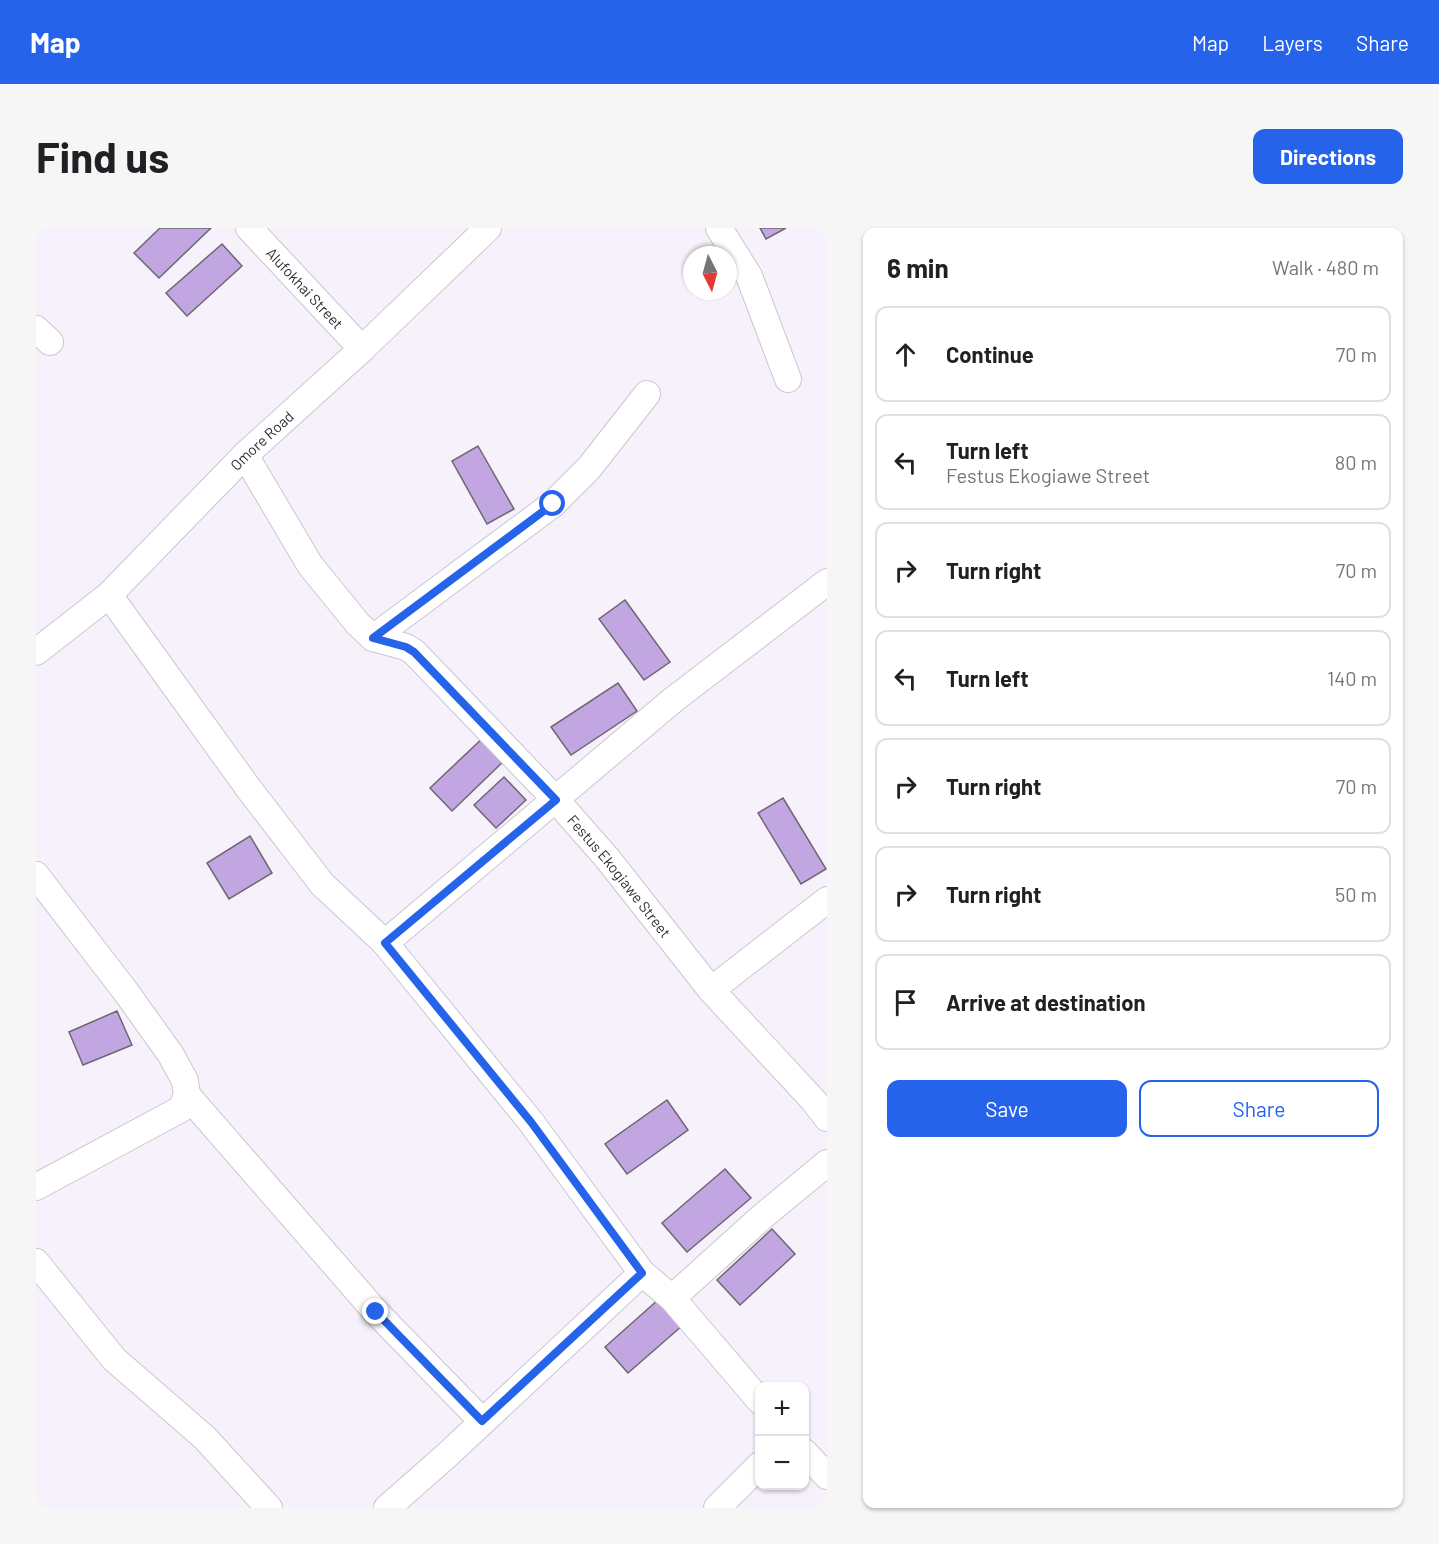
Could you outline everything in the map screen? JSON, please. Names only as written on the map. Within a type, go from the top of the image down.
[{"type":"street","name":"Alufokhai Street","points":[[249,228],[362,349]]},
{"type":"street","name":"Omore Road","points":[[36,652],[109,595],[244,455],[362,349],[489,228]]},
{"type":"street","points":[[719,228],[749,276],[788,379]]},
{"type":"street","points":[[244,455],[310,565],[358,624],[373,638],[553,504],[588,468],[647,394]]},
{"type":"street","points":[[385,943],[673,700],[827,582]]},
{"type":"street","points":[[109,595],[249,789],[322,884],[385,943],[531,1122],[642,1273],[672,1298],[755,1396]]},
{"type":"street","name":"Festus Ekogiawe Street","points":[[373,638],[406,647],[414,652],[556,800],[607,858],[711,990],[827,1118]]},
{"type":"street","points":[[36,875],[126,992],[171,1055],[185,1081],[188,1095],[376,1312],[482,1421]]},
{"type":"street","points":[[711,990],[827,900]]},
{"type":"street","points":[[36,1187],[181,1108],[188,1095]]},
{"type":"street","points":[[672,1298],[763,1216],[827,1163]]},
{"type":"street","points":[[36,1262],[114,1359],[205,1438],[269,1508]]},
{"type":"street","points":[[387,1508],[642,1273]]},
{"type":"street","points":[[809,1457],[827,1476]]},
{"type":"street","points":[[717,1508],[755,1468]]},
{"type":"building","points":[[160,228],[211,228],[159,278],[134,253]]},
{"type":"building","points":[[760,228],[786,228],[766,239]]},
{"type":"building","points":[[222,244],[242,266],[187,316],[166,293]]},
{"type":"building","points":[[478,446],[514,509],[487,524],[452,461]]},
{"type":"building","points":[[625,600],[670,662],[644,680],[599,619]]},
{"type":"building","points":[[618,683],[637,711],[571,755],[551,727]]},
{"type":"building","points":[[487,734],[509,756],[452,811],[430,788]]},
{"type":"building","points":[[504,777],[526,800],[496,828],[474,805]]},
{"type":"building","points":[[783,798],[826,869],[801,884],[758,813]]},
{"type":"building","points":[[250,836],[272,873],[229,899],[207,863]]},
{"type":"building","points":[[117,1011],[132,1045],[83,1065],[69,1032]]},
{"type":"building","points":[[667,1100],[688,1130],[627,1174],[605,1144]]},
{"type":"building","points":[[725,1169],[751,1198],[687,1252],[662,1223]]},
{"type":"building","points":[[772,1229],[795,1254],[740,1305],[717,1280]]},
{"type":"building","points":[[659,1299],[683,1325],[628,1373],[605,1347]]},
{"type":"route","points":[[376,1312],[482,1421],[642,1273],[531,1122],[385,943],[556,800],[414,652],[406,647],[373,638],[553,504]]}]
